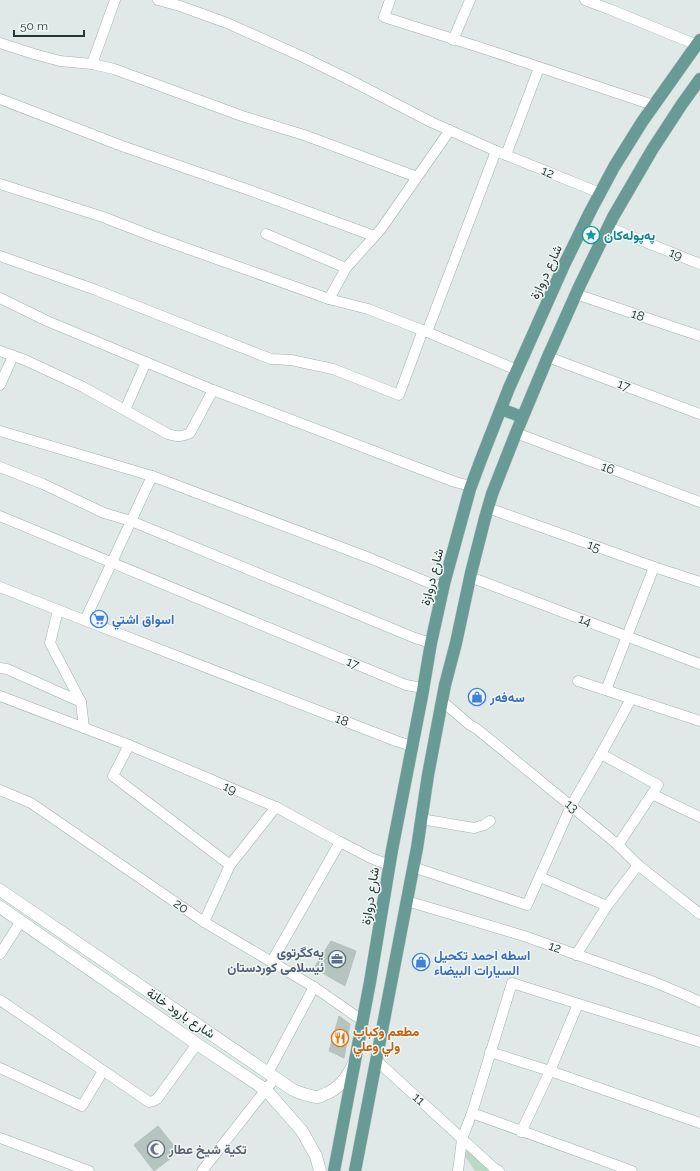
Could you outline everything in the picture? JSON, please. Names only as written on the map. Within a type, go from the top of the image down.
[{"type":"main road","name":"شارع دروازة","points":[[334,1171],[363,1021],[389,865],[431,643],[443,587],[471,486],[500,409],[517,370],[564,265],[600,193],[628,143],[698,43]]},
{"type":"main road","points":[[355,1171],[407,901],[445,685],[456,643],[470,577],[488,508],[522,417],[576,294],[608,227],[652,150],[700,79]]},
{"type":"main road","points":[[500,409],[522,417]]},
{"type":"main road","name":"شارع بارود خانة","points":[[0,890],[293,1090],[303,1094],[319,1097],[330,1092],[340,1085],[348,1074],[356,1058]]},
{"type":"main road","name":"شارع بارود خانة","points":[[0,907],[197,1044],[266,1090],[302,1131],[316,1156],[320,1171]]},
{"type":"street","points":[[92,64],[115,0]]},
{"type":"street","name":"12","points":[[158,0],[220,20],[275,44],[338,73],[431,122],[506,155],[600,193]]},
{"type":"street","points":[[390,0],[384,17],[653,106]]},
{"type":"street","points":[[453,40],[470,0]]},
{"type":"street","points":[[585,0],[680,38],[698,43]]},
{"type":"street","points":[[0,42],[60,61],[92,64],[114,69],[242,116],[304,135],[417,177]]},
{"type":"street","points":[[506,155],[539,68]]},
{"type":"street","points":[[0,99],[122,146],[246,189],[374,236]]},
{"type":"street","points":[[329,299],[346,268],[381,228],[450,130]]},
{"type":"street","points":[[0,256],[96,290],[271,359],[291,360],[333,369],[399,395],[496,150]]},
{"type":"street","points":[[0,184],[103,217],[329,299],[368,308],[517,370]]},
{"type":"street","name":"19","points":[[608,227],[700,264]]},
{"type":"street","points":[[266,234],[346,268]]},
{"type":"street","name":"18","points":[[576,294],[700,336]]},
{"type":"street","points":[[0,298],[47,321],[213,390],[455,482],[471,486]]},
{"type":"street","points":[[0,351],[69,381],[168,434],[178,437],[190,433],[213,390]]},
{"type":"street","points":[[0,385],[13,356]]},
{"type":"street","name":"17","points":[[548,357],[700,414]]},
{"type":"street","points":[[125,410],[146,362]]},
{"type":"street","points":[[0,431],[152,476],[443,587]]},
{"type":"street","name":"16","points":[[516,433],[700,502]]},
{"type":"street","points":[[0,467],[43,484],[104,513],[131,522],[415,638],[431,643]]},
{"type":"street","points":[[85,620],[152,476]]},
{"type":"street","name":"15","points":[[488,508],[700,582]]},
{"type":"street","name":"17","points":[[0,516],[406,685],[423,688]]},
{"type":"street","points":[[606,690],[654,567]]},
{"type":"street","name":"14","points":[[470,577],[700,664]]},
{"type":"street","name":"18","points":[[0,587],[412,746]]},
{"type":"street","points":[[58,610],[50,643],[81,702],[84,728]]},
{"type":"street","points":[[0,668],[7,669],[81,702]]},
{"type":"street","points":[[578,681],[700,721]]},
{"type":"street","name":"19","points":[[0,696],[129,745],[276,807],[371,858],[389,865]]},
{"type":"street","points":[[413,867],[527,905],[571,806],[631,699]]},
{"type":"street","name":"13","points":[[442,701],[571,806],[638,865],[700,914]]},
{"type":"street","points":[[129,745],[113,776],[230,865]]},
{"type":"street","points":[[601,754],[658,785],[618,846]]},
{"type":"street","name":"20","points":[[0,790],[31,803],[204,922],[314,987],[363,1021]]},
{"type":"street","points":[[652,794],[700,817]]},
{"type":"street","points":[[204,922],[230,865],[276,807]]},
{"type":"street","points":[[421,820],[474,828],[484,825],[490,821]]},
{"type":"street","points":[[272,962],[340,842]]},
{"type":"street","points":[[576,955],[607,906],[638,865]]},
{"type":"street","points":[[540,877],[607,906]]},
{"type":"street","name":"12","points":[[407,901],[524,936],[685,994],[700,1002]]},
{"type":"street","points":[[0,954],[21,921]]},
{"type":"street","points":[[458,1171],[462,1139],[472,1113],[512,983],[700,1042]]},
{"type":"street","points":[[202,1171],[266,1090],[314,987]]},
{"type":"street","points":[[0,1000],[149,1102],[157,1099],[197,1044]]},
{"type":"street","points":[[521,1132],[550,1071],[578,1004]]},
{"type":"street","points":[[490,1052],[550,1071],[700,1123]]},
{"type":"street","name":"11","points":[[376,1060],[499,1171]]},
{"type":"street","points":[[0,1068],[82,1106],[102,1071]]},
{"type":"street","points":[[472,1113],[632,1171]]},
{"type":"street","points":[[0,1138],[89,1171]]},
{"type":"green space","points":[[469,1150],[491,1171],[475,1171],[464,1155],[466,1151]]},
{"type":"building","name":"یەکگرتوی ئیسلامی کوردستان","points":[[331,941],[356,951],[345,986],[314,968]]},
{"type":"building","name":"مطعم وكباب ولي وعلي","points":[[339,1016],[350,1024],[344,1058],[329,1051]]},
{"type":"building","name":"تكية شيخ عطار","points":[[158,1126],[179,1152],[154,1171],[134,1145]]},
{"type":"place","name":"پەپولەکان","points":[[591,235]]},
{"type":"place","name":"اسواق اشتي","points":[[99,619]]},
{"type":"place","name":"سەفەر","points":[[477,697]]},
{"type":"place","name":"یەکگرتوی ئیسلامی کوردستان","points":[[337,959]]},
{"type":"place","name":"اسطه احمد تكحيل السيارات البيضاء","points":[[421,962]]},
{"type":"place","name":"مطعم وكباب ولي وعلي","points":[[340,1038]]},
{"type":"place","name":"تكية شيخ عطار","points":[[156,1149]]}]
